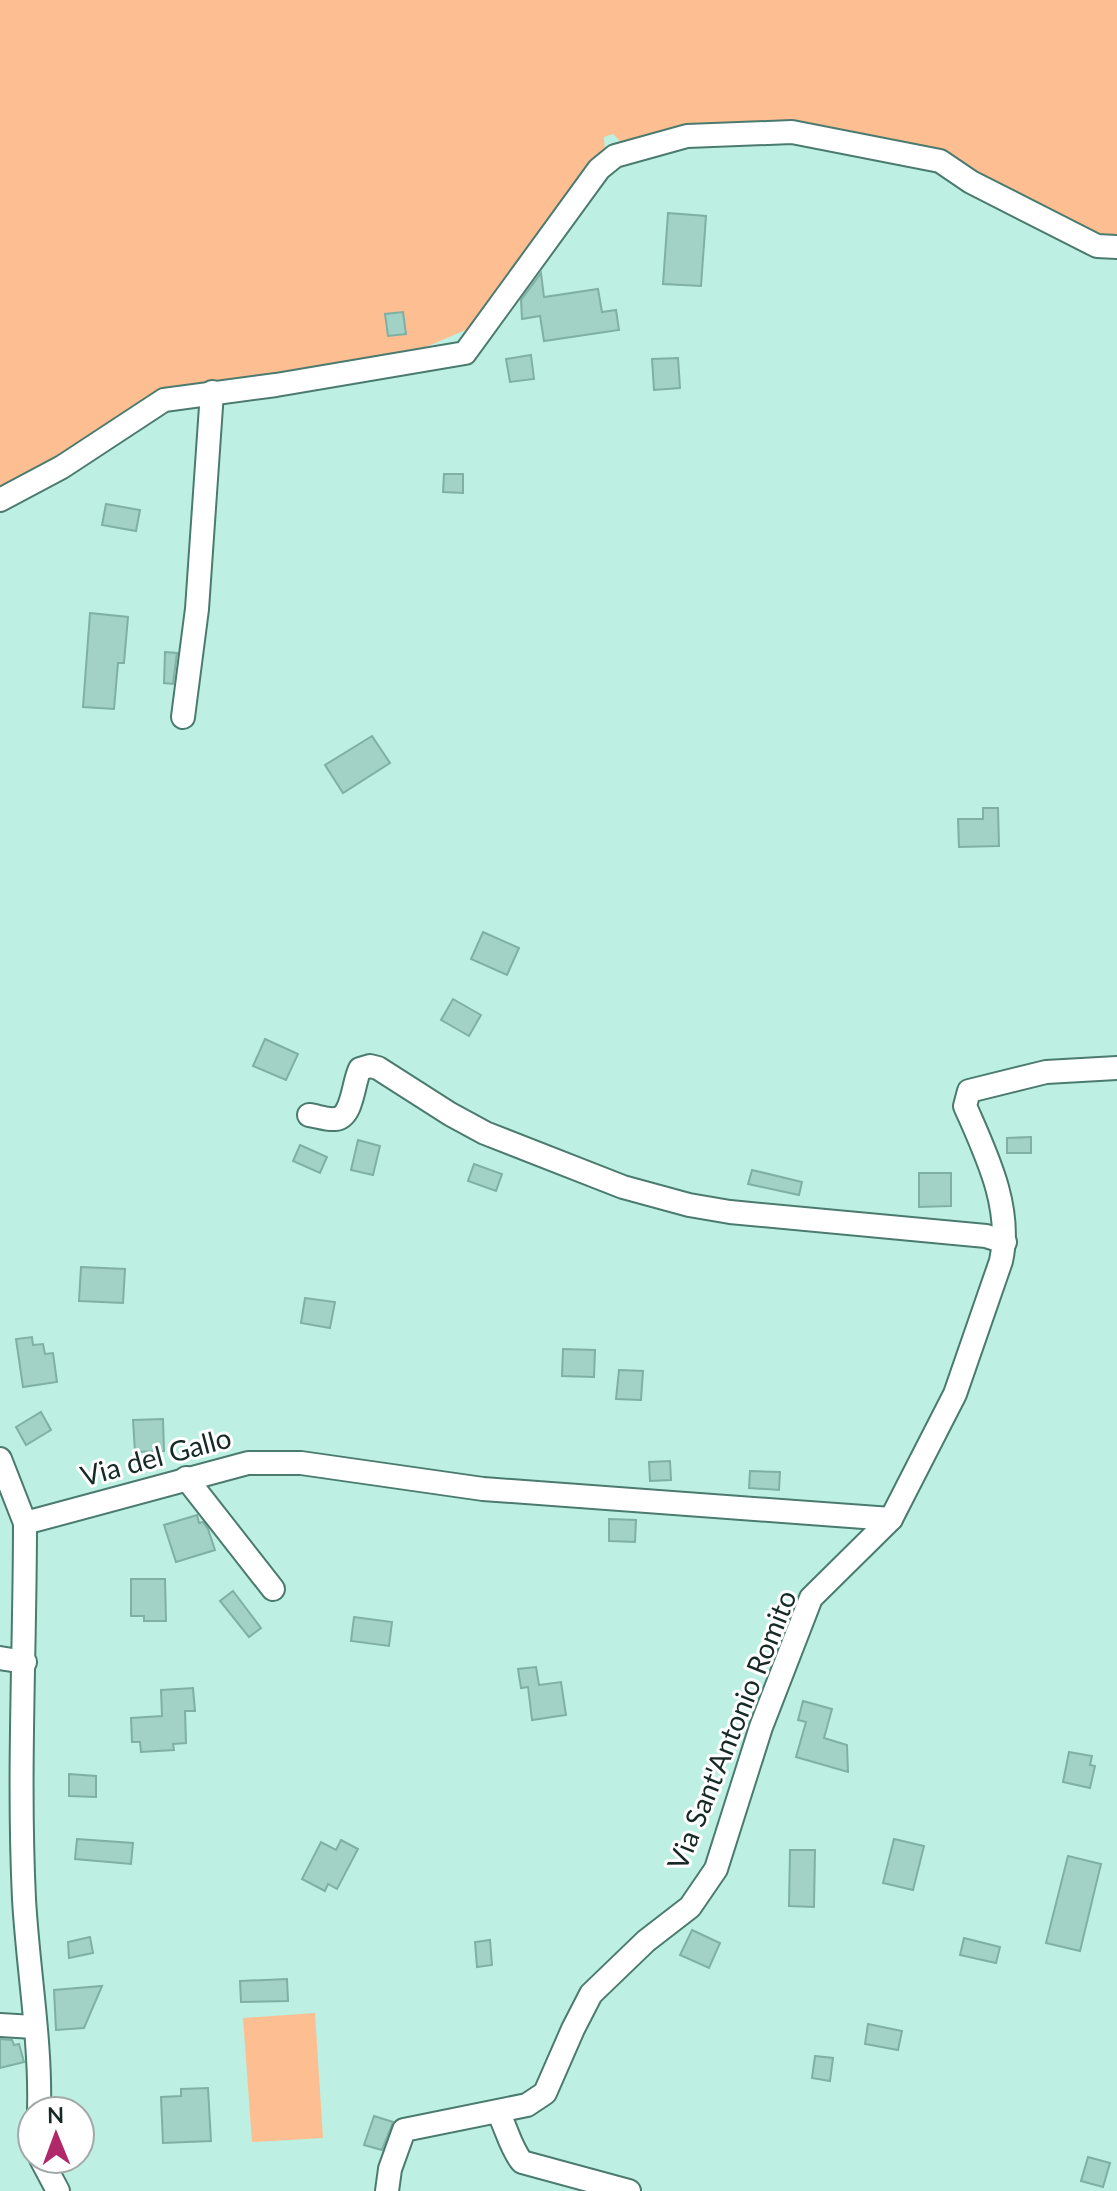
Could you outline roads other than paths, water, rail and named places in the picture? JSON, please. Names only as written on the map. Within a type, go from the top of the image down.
[{"type":"street","points":[[0,500],[62,467],[164,400],[276,385],[465,353],[599,169],[615,156],[687,136],[792,132],[940,161],[971,182],[1097,246],[1117,247]]},
{"type":"street","points":[[183,717],[197,609],[212,392]]},
{"type":"street","points":[[309,1115],[336,1119],[344,1116],[355,1078],[360,1069],[370,1066],[485,1133],[636,1190],[689,1205],[730,1212],[986,1236],[1005,1242]]},
{"type":"street","name":"Via Sant'Antonio Romito","points":[[387,2191],[390,2169],[404,2130],[527,2105],[545,2093],[591,1994],[646,1941],[690,1907],[716,1869],[761,1727],[811,1598],[891,1519],[955,1394],[1005,1242],[1003,1209],[965,1106],[969,1091],[1046,1072],[1117,1068]]},
{"type":"street","points":[[0,1459],[25,1523],[24,1899],[40,2071],[39,2095]]},
{"type":"street","name":"Via del Gallo","points":[[25,1523],[248,1463],[301,1463],[483,1489],[891,1519]]},
{"type":"street","points":[[186,1478],[273,1589]]},
{"type":"street","points":[[0,1658],[25,1662]]},
{"type":"street","points":[[0,2025],[34,2027]]},
{"type":"street","points":[[498,2112],[508,2130],[512,2150],[522,2162],[629,2191]]}]
